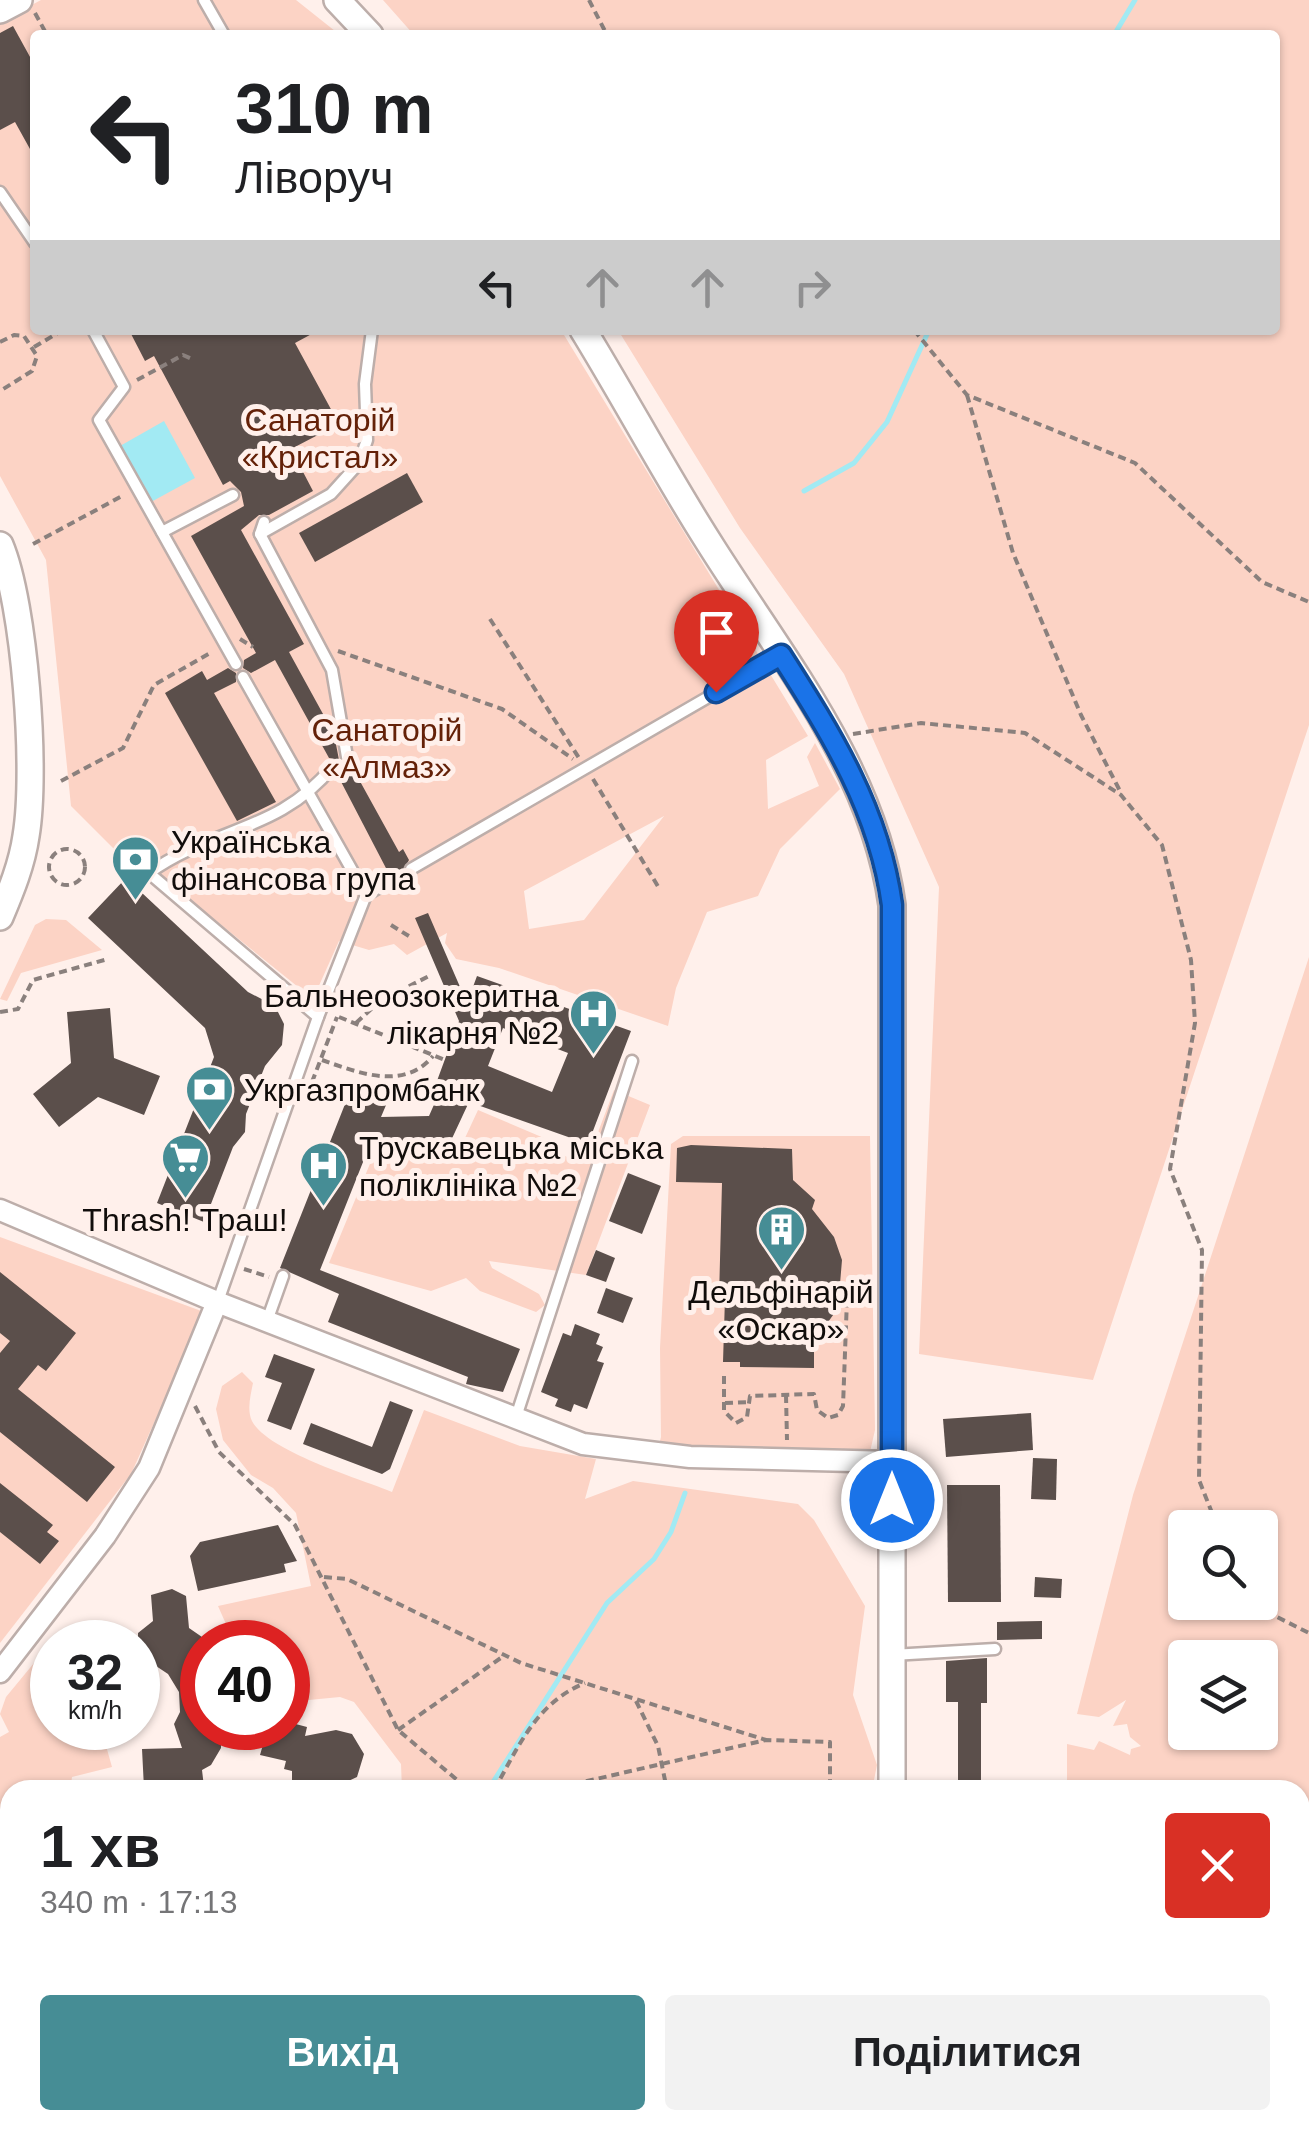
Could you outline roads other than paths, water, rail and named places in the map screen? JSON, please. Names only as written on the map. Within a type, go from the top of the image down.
[{"type":"street","points":[[0,10],[19,0]]},
{"type":"street","points":[[336,0],[365,30]]},
{"type":"street","points":[[586,335],[834,737],[866,800],[887,867],[892,905],[892,1780]]},
{"type":"street","points":[[0,545],[15,593],[30,786],[26,839],[0,917]]},
{"type":"street","points":[[0,1210],[218,1302],[515,1421],[583,1444],[629,1452],[892,1462]]},
{"type":"street","points":[[0,1672],[106,1536],[150,1468],[218,1302]]},
{"type":"lane","points":[[204,0],[221,30]]},
{"type":"lane","points":[[0,192],[30,235]]},
{"type":"lane","points":[[96,335],[124,387],[100,420],[236,664]]},
{"type":"lane","points":[[346,757],[332,670],[262,528],[331,494],[359,463],[367,440],[365,384],[371,335]]},
{"type":"lane","points":[[162,532],[233,495]]},
{"type":"lane","points":[[412,870],[781,655]]},
{"type":"lane","points":[[244,677],[366,895]]},
{"type":"lane","points":[[318,1017],[148,873],[196,846],[250,827],[309,795],[333,766]]},
{"type":"lane","points":[[218,1302],[318,1017],[366,895],[395,878]]},
{"type":"lane","points":[[515,1421],[632,1062]]},
{"type":"lane","points":[[268,1321],[282,1279]]},
{"type":"lane","points":[[892,1655],[995,1649]]},
{"type":"water","points":[[164,421],[195,478],[151,502],[120,446]]},
{"type":"waterway","points":[[1117,30],[1135,0]]},
{"type":"waterway","points":[[804,491],[854,463],[887,422],[927,335]]},
{"type":"waterway","points":[[494,1780],[607,1603],[654,1559],[671,1532],[685,1493]]},
{"type":"place","name":"Українська фінансова група","points":[[136,902]]},
{"type":"place","name":"Бальнеоозокеритна лікарня №2","points":[[594,1056]]},
{"type":"place","name":"Укргазпромбанк","points":[[209,1132]]},
{"type":"place","name":"Thrash! Траш!","points":[[185,1200]]},
{"type":"place","name":"Трускавецька міська поліклініка №2","points":[[324,1208]]},
{"type":"place","name":"Дельфінарій «Оскар»","points":[[781,1272]]},
{"type":"park label","name":"Санаторій «Кристал»","points":[[320,438]]},
{"type":"park label","name":"Санаторій «Алмаз»","points":[[387,748]]}]
